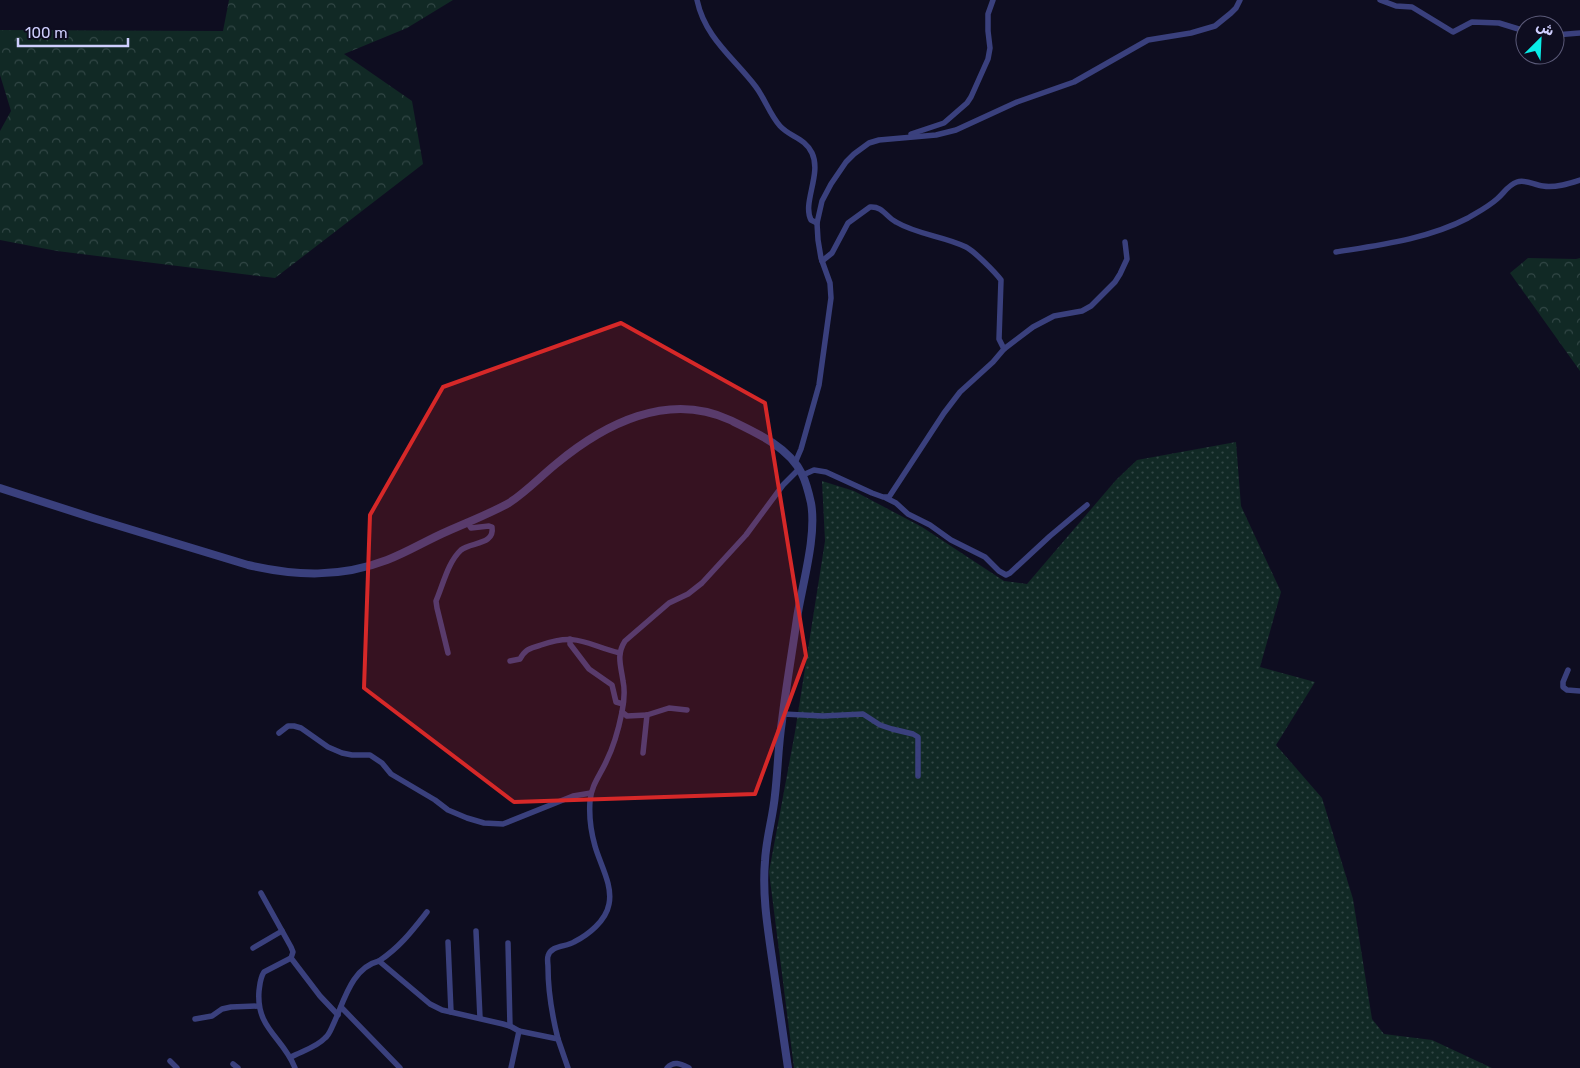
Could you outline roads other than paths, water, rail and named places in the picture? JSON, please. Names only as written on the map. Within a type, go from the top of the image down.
[{"type":"street","points":[[697,0],[706,26],[721,48],[758,89],[782,128],[805,142],[812,152],[816,166],[809,211],[811,220],[817,223]]},
{"type":"street","points":[[899,137],[940,125],[949,120],[966,103],[988,59],[990,48],[988,14],[993,0]]},
{"type":"street","points":[[788,1068],[765,915],[764,879],[783,714],[812,526],[811,505],[799,469],[801,449],[819,385],[831,298],[830,283],[822,261],[818,240],[817,223],[822,201],[831,184],[850,158],[869,143],[899,137],[936,135],[956,130],[1017,102],[1074,82],[1148,40],[1191,34],[1215,26],[1236,8],[1240,0]]},
{"type":"street","points":[[1380,0],[1396,6],[1412,7],[1453,32],[1472,22],[1499,23],[1515,28]]},
{"type":"street","points":[[1565,34],[1580,33]]},
{"type":"street","points":[[1336,252],[1394,243],[1454,225],[1481,211],[1498,199],[1510,184],[1516,182],[1554,186],[1580,180]]},
{"type":"street","points":[[822,261],[832,253],[848,223],[874,206],[882,210],[894,221],[908,228],[966,247],[1001,280],[999,339],[1004,349]]},
{"type":"street","points":[[886,498],[891,495],[917,452],[950,404],[1004,349],[1044,320],[1061,314],[1085,310],[1115,282],[1127,259],[1125,242]]},
{"type":"street","points":[[0,488],[200,551],[274,571],[293,574],[322,573],[364,568],[388,559],[496,510],[533,485],[556,464],[598,434],[622,422],[658,411],[686,408],[699,409],[724,417],[764,438],[776,446],[799,469],[826,472],[896,503],[908,514],[930,525],[956,543],[985,557],[999,571],[1006,575],[1087,505]]},
{"type":"street","points":[[568,1068],[551,1012],[548,985],[548,955],[552,950],[573,943],[598,924],[605,915],[609,905],[610,894],[594,843],[590,800],[591,793],[606,761],[622,712],[624,683],[619,657],[620,653],[625,641],[669,603],[688,594],[702,583],[746,535],[783,485],[799,469]]},
{"type":"street","points":[[448,653],[437,608],[438,596],[452,560],[462,550],[492,537],[493,532],[489,526],[471,528],[468,522]]},
{"type":"street","points":[[510,662],[520,659],[523,652],[528,649],[557,639],[570,638],[584,641],[620,653]]},
{"type":"street","points":[[570,638],[570,644],[589,669],[612,685],[616,702],[623,704]]},
{"type":"street","points":[[1568,670],[1563,687],[1567,690],[1580,691]]},
{"type":"street","points":[[622,712],[626,716],[647,715],[669,708],[687,710]]},
{"type":"street","points":[[783,714],[823,716],[862,714],[892,730],[913,734],[918,738],[919,743],[918,776]]},
{"type":"street","points":[[643,753],[647,715]]},
{"type":"street","points":[[279,733],[288,726],[294,726],[301,728],[328,747],[352,755],[370,755],[382,763],[391,774],[435,800],[448,810],[484,824],[503,824],[573,796],[591,793]]},
{"type":"street","points":[[261,893],[293,952],[291,958],[264,972],[261,976],[259,1006],[261,1015],[291,1057],[295,1068]]},
{"type":"street","points":[[291,1057],[325,1038],[338,1015],[353,981],[361,970],[371,962],[393,952],[402,944],[428,912]]},
{"type":"street","points":[[253,948],[282,931]]},
{"type":"street","points":[[476,931],[480,1018]]},
{"type":"street","points":[[448,942],[451,1012]]},
{"type":"street","points":[[508,943],[510,1026]]},
{"type":"street","points":[[291,958],[320,996],[338,1015]]},
{"type":"street","points":[[379,960],[430,1004],[442,1010],[510,1026],[519,1031],[558,1039]]},
{"type":"street","points":[[195,1019],[212,1016],[231,1007],[259,1006]]},
{"type":"street","points":[[341,1007],[400,1068]]},
{"type":"street","points":[[511,1068],[519,1031]]},
{"type":"street","points":[[170,1061],[177,1068]]},
{"type":"street","points":[[667,1068],[675,1063],[689,1068]]}]
